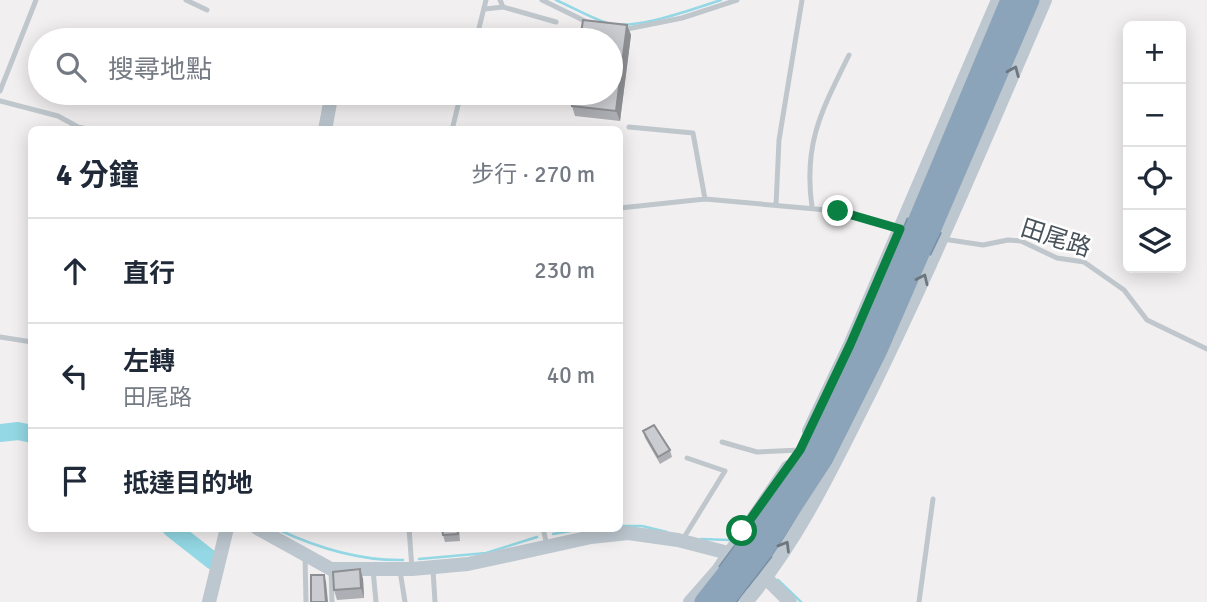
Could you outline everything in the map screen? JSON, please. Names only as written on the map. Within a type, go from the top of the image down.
[{"type":"highway","points":[[920,235],[1010,0]]},
{"type":"highway","points":[[704,602],[733,577],[758,545],[920,235],[1030,0]]},
{"type":"highway","points":[[724,602],[733,577]]},
{"type":"street","points":[[746,602],[766,578],[832,470],[920,235],[998,0]]},
{"type":"street","points":[[690,602],[719,569],[800,450],[850,345],[920,235],[1045,0]]},
{"type":"street","points":[[326,126],[330,105]]},
{"type":"street","points":[[209,602],[226,532]]},
{"type":"street","points":[[267,532],[331,569],[433,568],[468,564],[547,546],[628,533],[682,542],[701,549],[729,551],[766,578],[790,602]]},
{"type":"lane","points":[[0,91],[36,0]]},
{"type":"lane","points":[[186,0],[207,10]]},
{"type":"lane","points":[[479,28],[486,0]]},
{"type":"lane","points":[[500,0],[503,7]]},
{"type":"lane","points":[[542,0],[594,25]]},
{"type":"lane","points":[[623,30],[656,25],[737,0]]},
{"type":"lane","points":[[776,205],[779,141],[802,0]]},
{"type":"lane","points":[[485,9],[503,7],[556,22]]},
{"type":"lane","points":[[812,207],[809,185],[815,125],[849,55]]},
{"type":"lane","points":[[0,101],[58,116],[82,126]]},
{"type":"lane","points":[[453,126],[458,105]]},
{"type":"lane","points":[[629,127],[693,133],[705,199]]},
{"type":"lane","name":"田尾路","points":[[623,208],[705,199],[812,207],[920,235],[983,245],[1008,240],[1021,242],[1057,258],[1084,262],[1124,290],[1147,320],[1207,349]]},
{"type":"lane","points":[[0,337],[28,341]]},
{"type":"lane","points":[[722,442],[757,452],[800,450]]},
{"type":"lane","points":[[682,542],[724,471],[687,458]]},
{"type":"lane","points":[[919,602],[933,499]]},
{"type":"lane","points":[[405,602],[409,532]]},
{"type":"lane","points":[[544,532],[547,546]]},
{"type":"lane","points":[[305,556],[306,602]]},
{"type":"lane","points":[[433,568],[435,602]]},
{"type":"lane","points":[[331,569],[332,602]]},
{"type":"lane","points":[[373,569],[376,602]]},
{"type":"building","points":[[583,20],[627,25],[623,56],[623,28],[582,28]]},
{"type":"building","points":[[572,105],[617,105],[616,111]]},
{"type":"building","points":[[654,425],[670,450],[658,457],[643,431]]},
{"type":"building","points":[[443,532],[458,534],[443,535]]},
{"type":"building","points":[[360,569],[361,588],[334,590],[333,572]]},
{"type":"building","points":[[311,575],[324,575],[326,602],[311,602]]},
{"type":"waterway","points":[[556,0],[600,21],[619,25],[648,22],[721,0]]},
{"type":"waterway","points":[[0,433],[28,433]]},
{"type":"waterway","points":[[623,526],[642,526],[667,532]]},
{"type":"waterway","points":[[176,532],[213,561]]},
{"type":"waterway","points":[[284,532],[339,552],[403,560]]},
{"type":"waterway","points":[[553,534],[565,532]]},
{"type":"waterway","points":[[419,559],[486,553],[537,537]]},
{"type":"waterway","points":[[701,539],[729,540]]},
{"type":"waterway","points":[[778,580],[801,602]]},
{"type":"route","points":[[742,531],[800,450],[850,345],[900,229],[838,211]]}]
